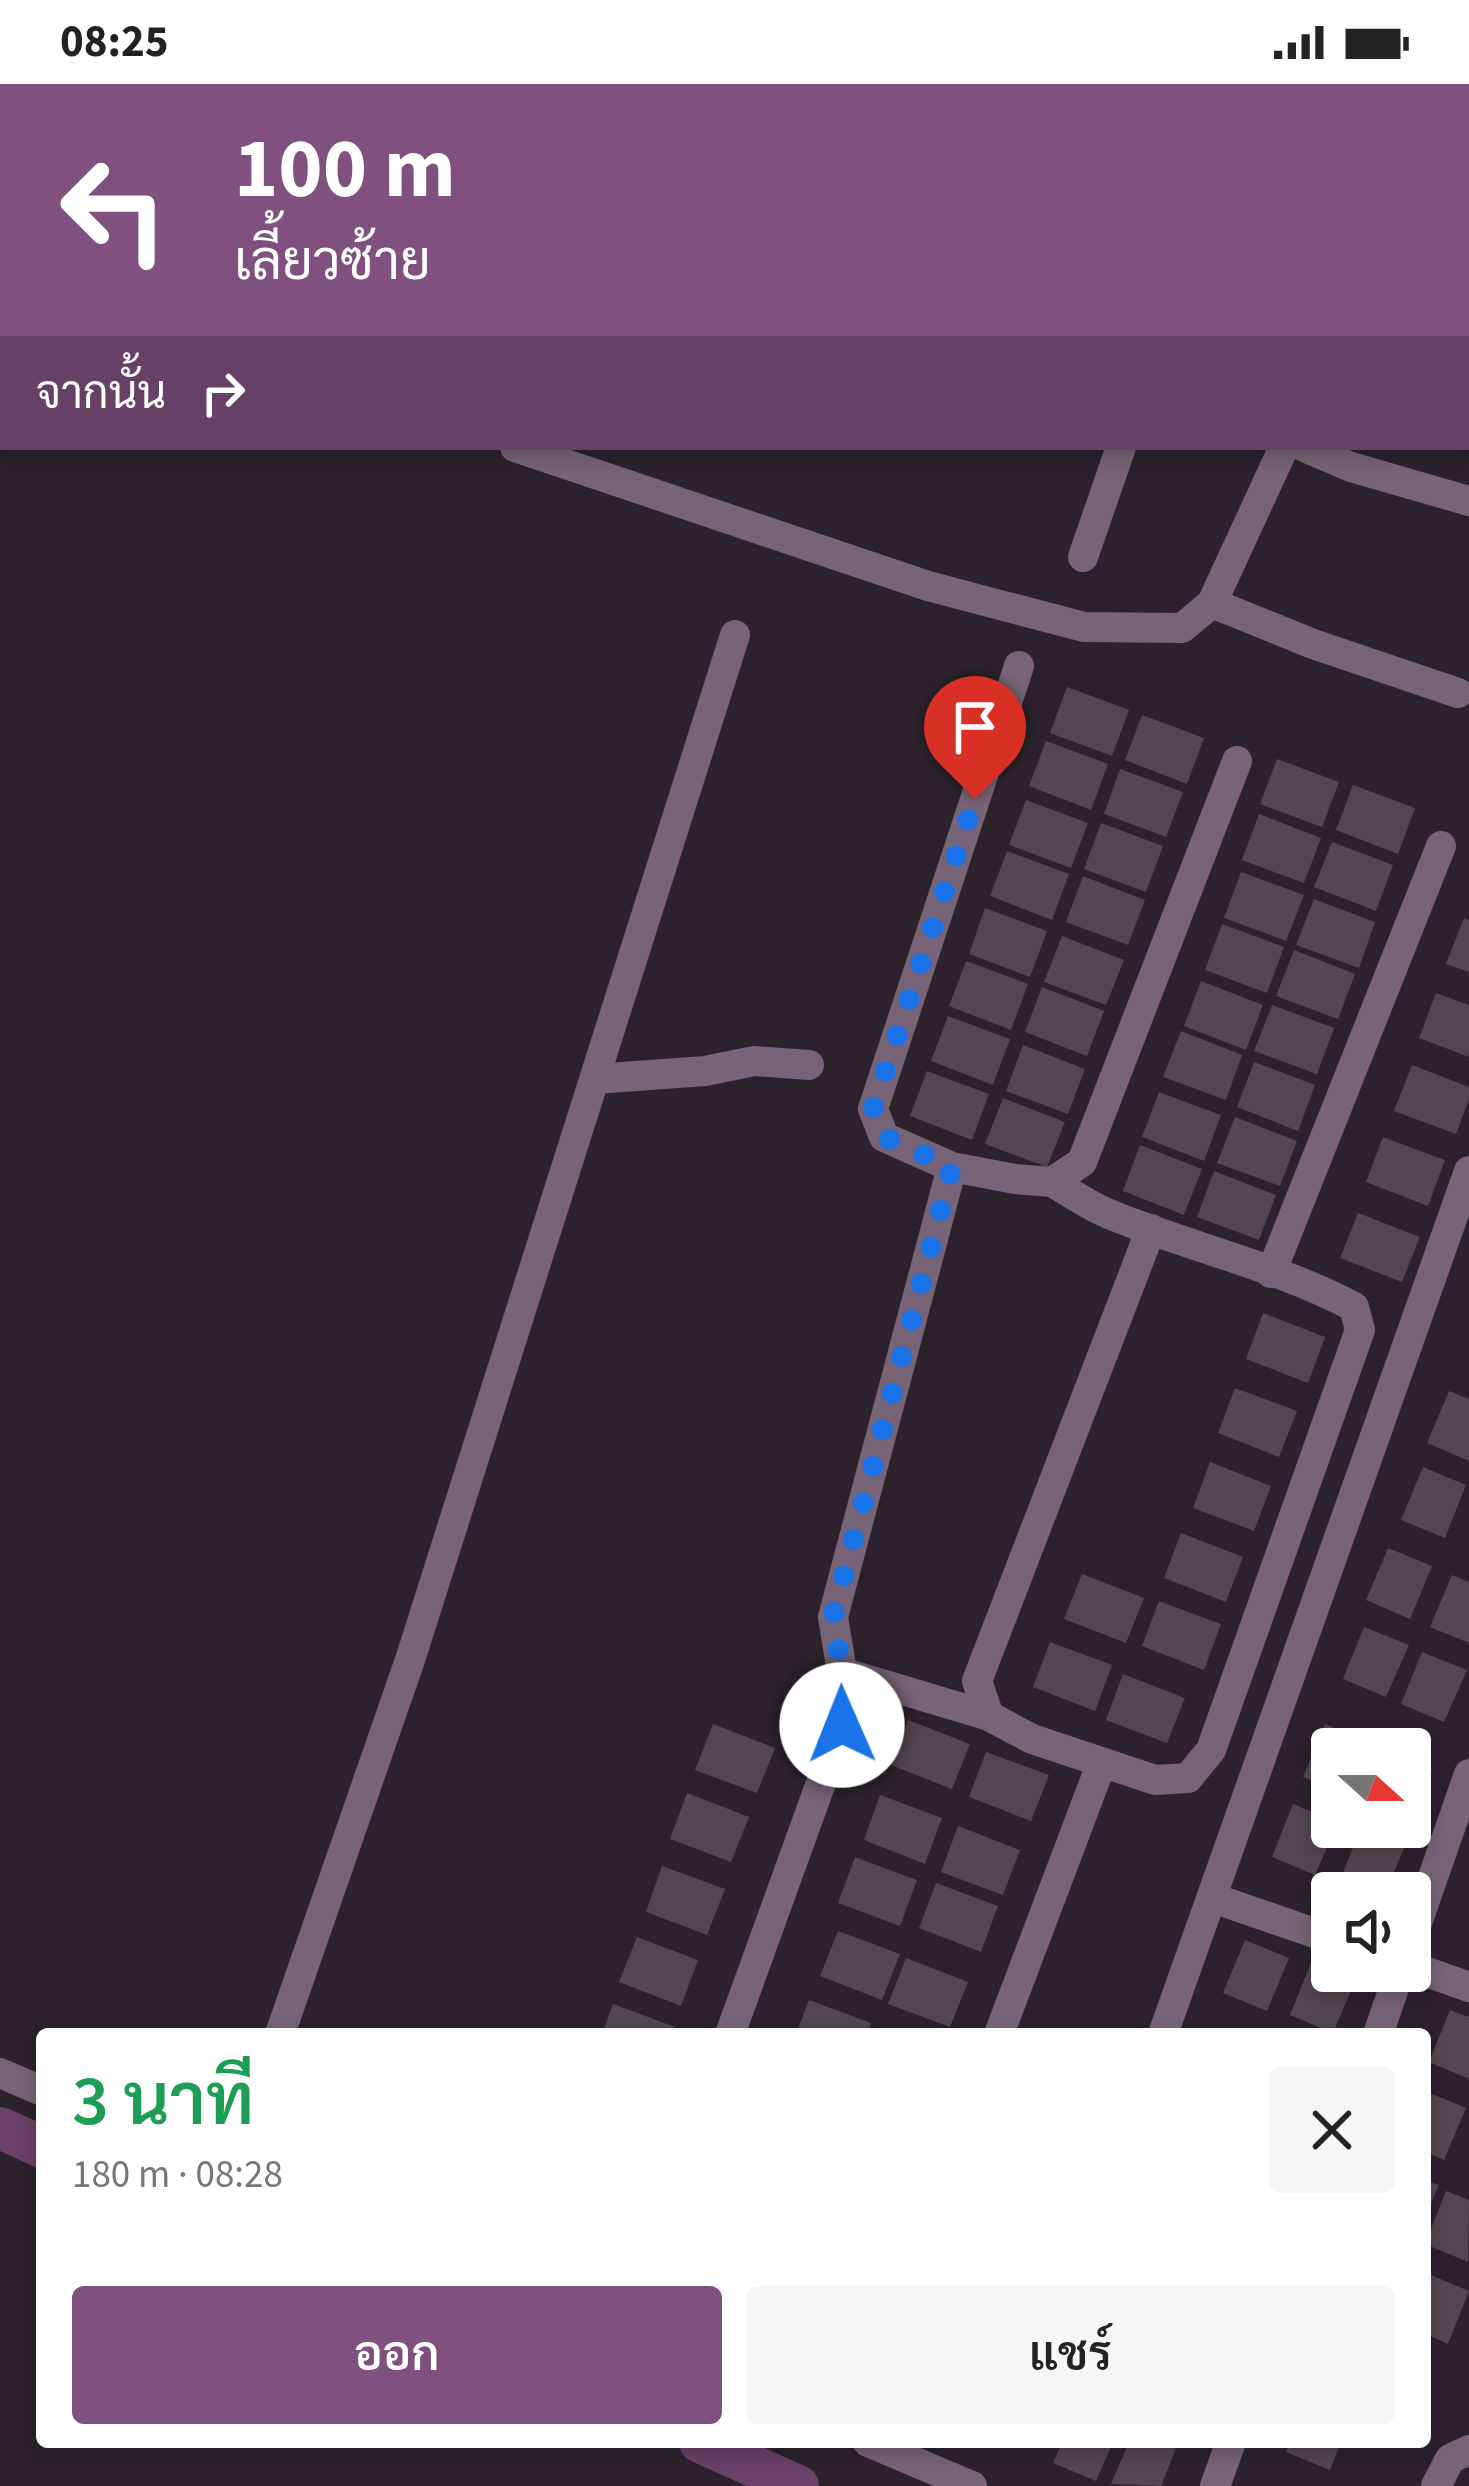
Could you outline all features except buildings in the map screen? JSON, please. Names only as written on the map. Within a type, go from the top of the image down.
[{"type":"street","points":[[524,450],[928,586],[1084,627],[1182,628],[1212,603],[1283,450]]},
{"type":"street","points":[[1083,557],[1120,450]]},
{"type":"street","points":[[1311,450],[1351,467],[1469,501]]},
{"type":"street","points":[[1212,603],[1313,644],[1458,693]]},
{"type":"street","points":[[282,2028],[410,1660],[735,635]]},
{"type":"street","points":[[842,1672],[988,1716],[1032,1738],[1155,1780],[1188,1778],[1211,1750],[1360,1330],[1354,1306],[1330,1294],[1104,1213],[1052,1182],[952,1167],[884,1137],[873,1109],[1019,666]]},
{"type":"street","points":[[1052,1182],[1082,1162],[1237,760]]},
{"type":"street","points":[[1270,1273],[1441,846]]},
{"type":"street","points":[[595,1079],[705,1071],[754,1060],[809,1065]]},
{"type":"street","points":[[732,2028],[842,1725],[842,1672],[833,1617],[952,1167]]},
{"type":"street","points":[[1165,2028],[1469,1171]]},
{"type":"street","points":[[988,1716],[977,1681],[1150,1229]]},
{"type":"street","points":[[1001,2028],[1102,1762]]},
{"type":"street","points":[[1431,1883],[1469,1774]]},
{"type":"street","points":[[1213,1898],[1311,1932]]},
{"type":"street","points":[[1431,1973],[1469,1987]]},
{"type":"street","points":[[1380,2028],[1393,1992]]},
{"type":"street","points":[[0,2073],[36,2088]]},
{"type":"street","points":[[882,2448],[972,2486]]},
{"type":"street","points":[[1215,2486],[1229,2448]]},
{"type":"street","points":[[1436,2486],[1450,2458],[1469,2450]]},
{"type":"waterway","points":[[0,2128],[36,2144]]},
{"type":"waterway","points":[[713,2448],[798,2486]]},
{"type":"route","points":[[842,1725],[842,1672],[833,1617],[952,1167],[884,1137],[873,1109],[975,799]]}]
